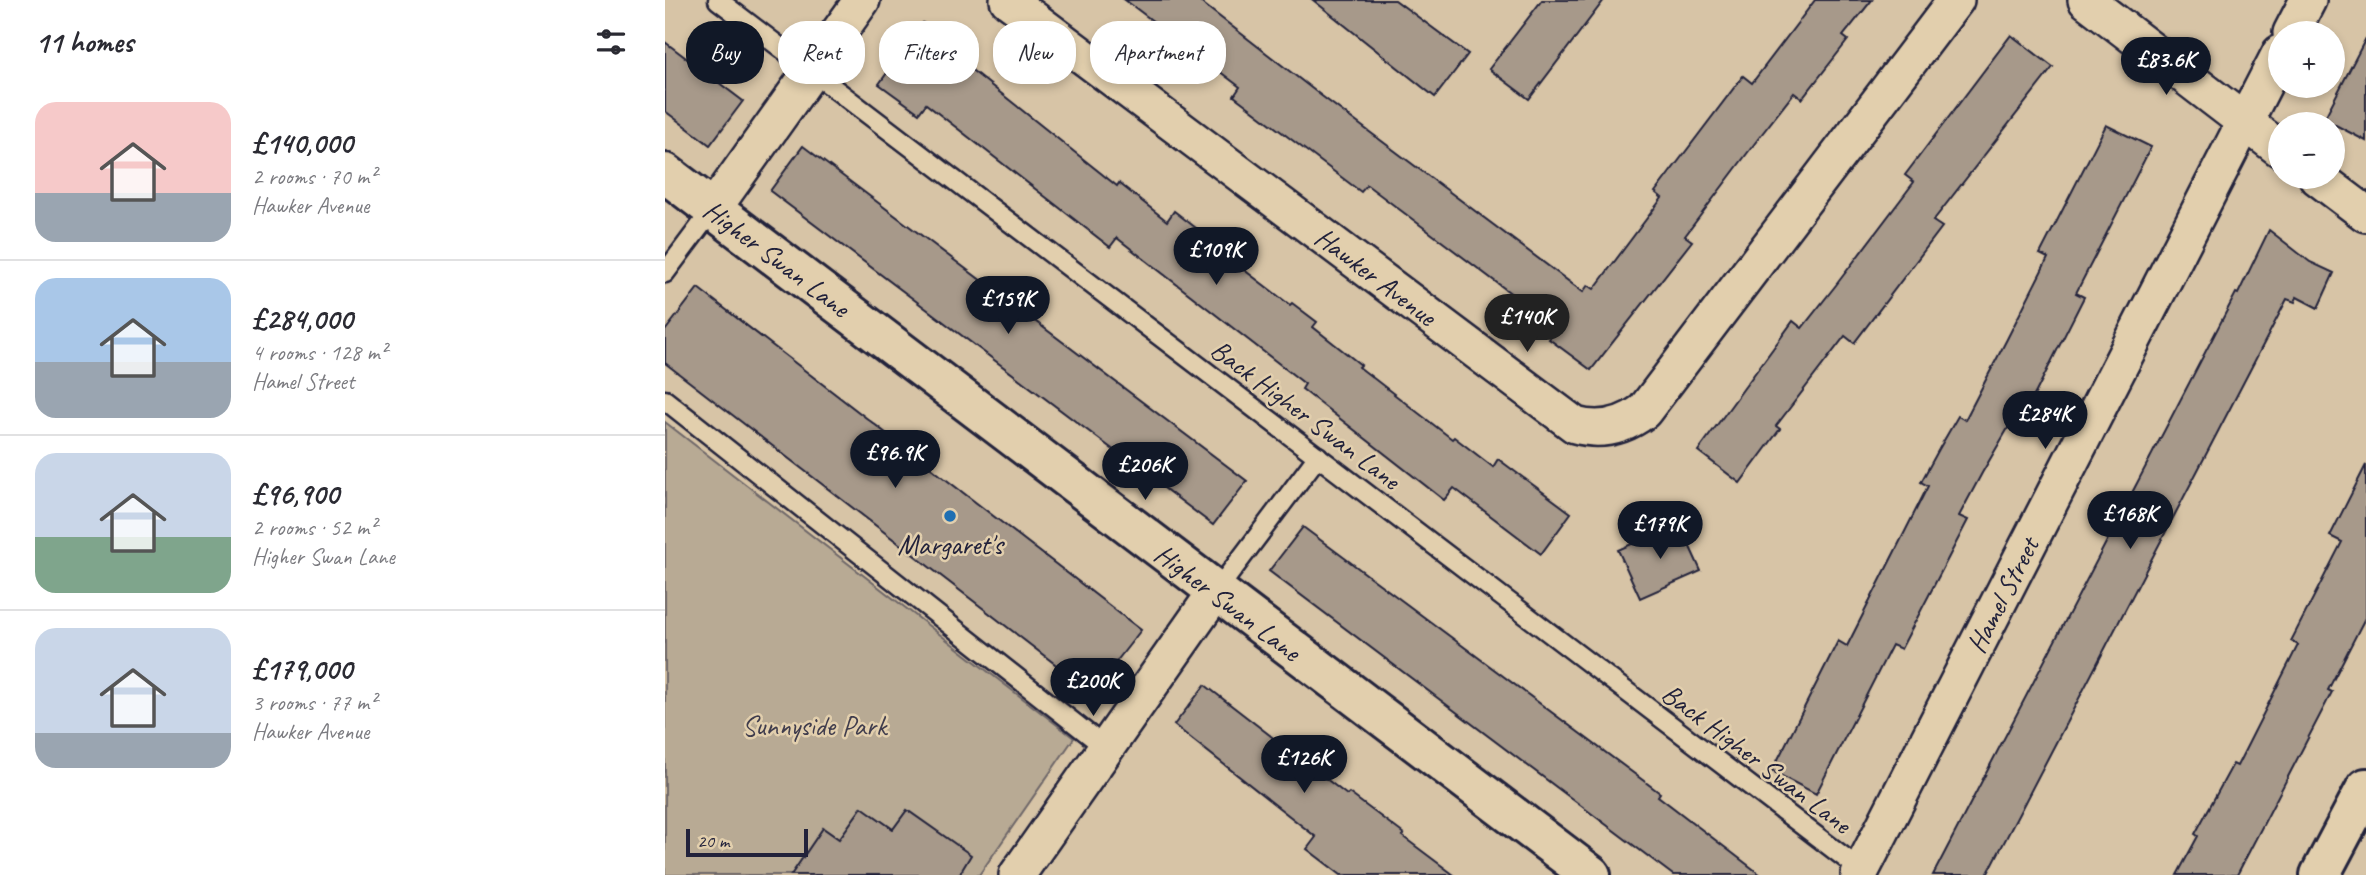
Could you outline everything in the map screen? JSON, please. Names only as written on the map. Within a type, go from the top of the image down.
[{"type":"street","points":[[847,21],[862,0]]},
{"type":"street","name":"Hawker Avenue","points":[[1008,0],[1575,425],[1594,430],[1629,422],[1644,411],[1956,0]]},
{"type":"street","points":[[2085,0],[2268,140]]},
{"type":"street","points":[[2297,21],[2308,0]]},
{"type":"street","name":"Hamel Street","points":[[1860,873],[2268,77]]},
{"type":"street","points":[[713,209],[802,84]]},
{"type":"street","name":"Higher Swan Lane","points":[[665,173],[1215,593],[1591,875]]},
{"type":"street","points":[[2333,189],[2366,214]]},
{"type":"street","points":[[1017,875],[1215,593]]},
{"type":"street","points":[[2320,875],[2366,788]]},
{"type":"lane","name":"Back Higher Swan Lane","points":[[718,0],[778,46]]},
{"type":"lane","name":"Back Higher Swan Lane","points":[[828,84],[1860,873]]},
{"type":"lane","points":[[665,273],[713,209]]},
{"type":"lane","points":[[665,400],[1106,748]]},
{"type":"lane","points":[[1215,593],[1318,456]]},
{"type":"green space","name":"Sunnyside Park","points":[[665,422],[1074,738],[979,875],[665,875]]},
{"type":"building","points":[[1125,0],[1198,0],[1225,21],[1153,21]]},
{"type":"building","points":[[1313,0],[1395,0],[1468,54],[1435,97]]},
{"type":"building","points":[[1542,0],[1604,0],[1529,99],[1489,69]]},
{"type":"building","points":[[1815,0],[1872,0],[1843,36],[1848,40],[1802,99],[1794,93],[1761,135],[1685,236],[1692,241],[1591,370],[1549,339],[1557,328],[1367,185],[1361,192],[1234,96],[1240,87],[1226,76],[1226,22],[1583,292],[1588,285],[1594,289],[1662,198],[1655,192],[1743,76],[1752,83]]},
{"type":"building","points":[[2011,35],[2053,67],[1933,221],[1942,227],[1854,343],[1845,336],[1776,426],[1780,429],[1740,483],[1698,451],[1793,321],[1802,328],[1914,182],[1905,175]]},
{"type":"building","points":[[2366,38],[2366,141],[2345,130],[2345,112],[2328,112],[2335,98],[2345,98],[2345,78]]},
{"type":"building","points":[[665,42],[686,58],[686,84],[721,84],[743,101],[710,145],[665,111]]},
{"type":"building","points":[[979,76],[1117,186],[1119,183],[1167,221],[1174,211],[1200,231],[1197,234],[1290,305],[1292,303],[1317,322],[1313,327],[1361,365],[1359,367],[1452,439],[1454,437],[1493,467],[1498,459],[1571,513],[1541,554],[1454,488],[1444,500],[1302,389],[1305,384],[1117,238],[1110,247],[926,104],[919,113],[879,84],[979,84]]},
{"type":"building","points":[[2106,125],[2151,147],[2076,293],[2084,297],[2036,392],[2018,426],[2011,423],[1982,473],[1959,516],[1968,520],[1901,649],[1892,645],[1816,794],[1772,771],[1838,641],[1847,646],[1928,486],[1921,482],[1958,416],[1965,420],[2007,339],[2048,258],[2040,254]]},
{"type":"building","points":[[803,146],[1247,481],[1213,525],[770,191]]},
{"type":"building","points":[[2269,230],[2310,262],[2334,273],[2318,308],[2297,297],[2295,302],[2287,299],[1987,875],[1933,875],[2236,293],[2238,294]]},
{"type":"building","points":[[698,288],[1141,630],[1109,671],[1097,663],[1081,684],[665,363],[665,331]]},
{"type":"building","points":[[2366,465],[2366,616],[2328,690],[2332,692],[2237,875],[2177,875],[2198,836],[2195,834],[2233,764],[2237,766],[2298,645],[2291,641],[2342,542],[2330,536]]},
{"type":"building","points":[[1679,523],[1701,571],[1640,598],[1618,550]]},
{"type":"building","points":[[1303,527],[1660,793],[1658,796],[1761,875],[1673,875],[1269,571]]},
{"type":"building","points":[[1205,685],[1347,795],[1349,793],[1404,834],[1402,836],[1454,875],[1341,875],[1307,849],[1316,837],[1174,725]]},
{"type":"building","points":[[862,807],[893,829],[907,810],[971,855],[959,875],[791,875],[823,828],[839,839]]},
{"type":"place","name":"Margaret's","points":[[950,516]]}]
